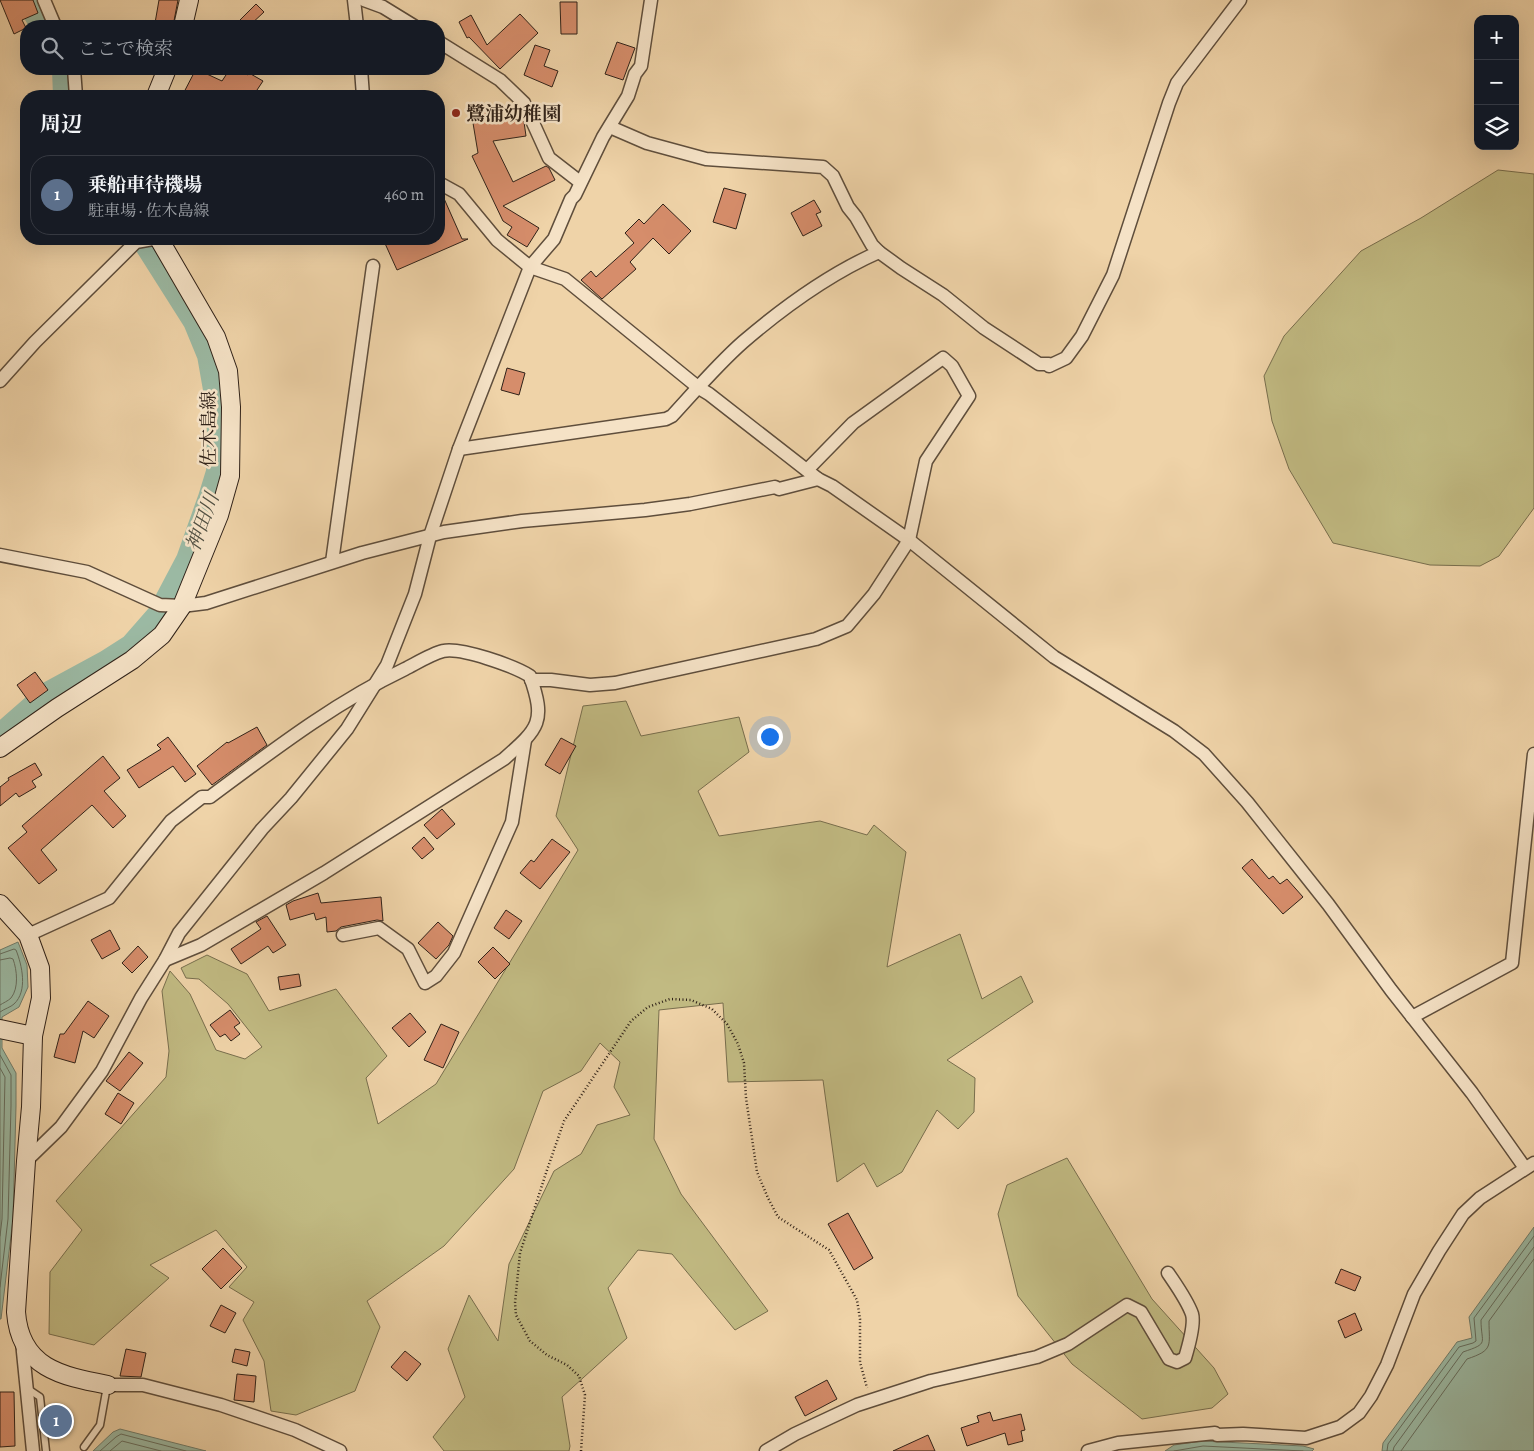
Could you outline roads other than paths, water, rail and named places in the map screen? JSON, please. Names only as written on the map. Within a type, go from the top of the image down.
[{"type":"main road","points":[[184,20],[189,0]]},
{"type":"main road","points":[[158,90],[165,75]]},
{"type":"main road","name":"佐木島線","points":[[0,748],[57,708],[132,660],[162,635],[182,606],[219,515],[230,476],[231,407],[228,371],[216,337],[162,245]]},
{"type":"main road","points":[[0,904],[28,935],[40,968],[41,998],[33,1036],[32,1107],[26,1161],[16,1312],[19,1334],[32,1356],[40,1362],[80,1380],[108,1385]]},
{"type":"main road","points":[[4,1030],[33,1036]]},
{"type":"street","points":[[44,0],[53,20]]},
{"type":"street","points":[[354,0],[356,20]]},
{"type":"street","points":[[364,0],[383,7],[404,20]]},
{"type":"street","points":[[26,1161],[61,1126],[102,1071],[141,998],[165,960],[179,933],[262,829],[291,798],[347,729],[387,665],[416,594],[430,536],[458,450],[530,267],[554,239],[580,182],[603,137],[628,96],[641,66],[651,0]]},
{"type":"street","points":[[610,127],[647,143],[706,158],[823,167],[832,176],[848,207],[856,216],[872,245],[879,252],[943,295],[984,328],[1038,364],[1049,364],[1049,366],[1066,358],[1082,336],[1112,275],[1177,83],[1240,0]]},
{"type":"street","points":[[445,46],[500,80],[524,103],[549,158],[580,182]]},
{"type":"street","points":[[74,75],[76,90]]},
{"type":"street","points":[[361,75],[363,90]]},
{"type":"street","points":[[445,186],[459,194],[497,240],[530,267],[565,279],[699,388],[710,394],[818,479],[832,486],[909,540],[1054,657],[1174,732],[1204,754],[1258,816],[1328,904],[1412,1017],[1530,1165],[1480,1198],[1463,1214],[1414,1294],[1387,1365],[1371,1396],[1359,1413],[1340,1426],[1306,1438],[1243,1434],[1217,1435],[1215,1433],[1118,1443],[1088,1451]]},
{"type":"street","points":[[0,380],[35,342],[133,245]]},
{"type":"street","points":[[458,450],[666,419],[672,416],[742,342],[810,289],[853,264],[879,252]]},
{"type":"street","points":[[332,562],[373,266]]},
{"type":"street","points":[[531,680],[551,680],[590,685],[615,683],[816,639],[848,626],[874,594],[909,540],[926,461],[969,396],[952,366],[943,358],[853,423],[807,470]]},
{"type":"street","points":[[0,555],[87,572],[160,605],[206,604],[332,562],[444,532],[522,521],[690,504],[775,488],[779,489],[818,479]]},
{"type":"street","points":[[28,935],[109,898],[170,821],[202,796],[210,797],[294,735],[377,682],[443,651],[468,653],[519,670],[530,676],[538,699],[538,724],[525,740],[504,759],[324,873],[201,945],[165,960]]},
{"type":"street","points":[[342,935],[379,928],[408,949],[426,983],[436,976],[454,953],[512,822],[525,740]]},
{"type":"street","points":[[1412,1017],[1512,963],[1534,754]]},
{"type":"street","points":[[766,1451],[795,1434],[871,1400],[931,1380],[1037,1357],[1068,1344],[1127,1305],[1141,1312],[1169,1359],[1177,1362],[1185,1358],[1187,1352],[1192,1316],[1168,1273]]},
{"type":"street","points":[[22,1342],[33,1451]]},
{"type":"street","points":[[108,1385],[143,1385],[221,1405],[295,1430],[340,1451]]},
{"type":"lane","points":[[84,1447],[100,1425],[108,1385]]},
{"type":"lane","points":[[27,1388],[40,1397],[46,1451]]},
{"type":"water","points":[[18,942],[27,965],[28,987],[19,1007],[2,1017],[2,1048],[16,1073],[16,1106],[13,1219],[0,1319],[0,950]]},
{"type":"water","points":[[1534,1227],[1534,1451],[1382,1451],[1383,1443],[1457,1342],[1472,1338],[1469,1317]]},
{"type":"water","points":[[120,1429],[206,1451],[93,1451],[113,1432]]},
{"type":"water","points":[[1202,1441],[1303,1446],[1314,1449],[1312,1451],[1165,1451],[1174,1445]]},
{"type":"waterway","name":"神田川","points":[[28,0],[40,20]]},
{"type":"waterway","name":"神田川","points":[[65,75],[66,90]]},
{"type":"waterway","name":"神田川","points":[[0,737],[48,695],[132,647],[160,615],[189,560],[219,472],[220,412],[210,355],[196,321],[148,245]]},
{"type":"place","name":"鷺浦幼稚園","points":[[456,113]]},
{"type":"place","name":"乗船車待機場","points":[[56,1421]]}]
